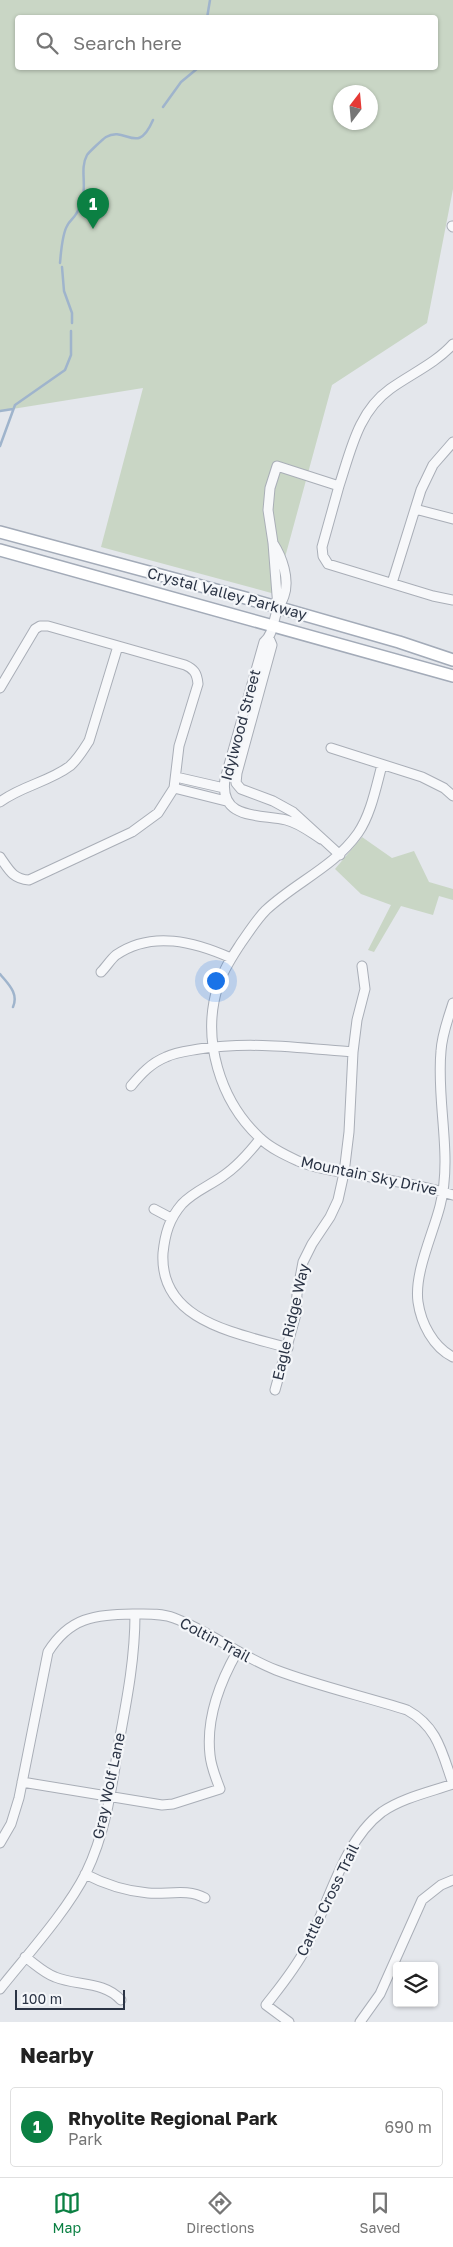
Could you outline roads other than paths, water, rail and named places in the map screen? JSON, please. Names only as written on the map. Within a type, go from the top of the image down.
[{"type":"main road","name":"Crystal Valley Parkway","points":[[0,532],[399,642],[453,660]]},
{"type":"main road","name":"Crystal Valley Parkway","points":[[0,550],[453,676]]},
{"type":"street","points":[[453,346],[388,390],[366,414],[356,432],[323,541],[322,552],[325,560],[334,567],[453,600]]},
{"type":"street","points":[[392,583],[421,490],[433,464],[453,442]]},
{"type":"street","name":"Idylwood Street","points":[[339,486],[277,466],[270,488],[268,510],[273,543],[282,556],[285,595],[272,626],[269,638],[272,645],[236,773],[236,783],[241,789],[272,800],[293,812],[340,855]]},
{"type":"street","points":[[415,509],[453,518]]},
{"type":"street","points":[[0,688],[35,629],[40,626],[48,626],[184,665],[192,669],[197,675],[198,684],[179,746],[174,788],[166,804],[146,824],[30,880],[19,879],[12,874],[0,857]]},
{"type":"street","name":"Idylwood Street","points":[[269,638],[264,642],[224,788],[226,800],[240,811],[295,823],[321,839]]},
{"type":"street","points":[[0,802],[70,766],[80,754],[92,732],[118,646]]},
{"type":"street","points":[[331,748],[422,777],[444,788],[453,796]]},
{"type":"street","name":"Mountain Sky Drive","points":[[382,765],[372,800],[359,831],[340,855],[266,910],[252,926],[231,958],[218,986],[214,1005],[212,1025],[214,1047],[221,1082],[235,1109],[260,1139],[281,1153],[300,1162],[344,1173],[409,1183],[453,1195]]},
{"type":"street","points":[[176,777],[224,788]]},
{"type":"street","points":[[174,788],[226,800]]},
{"type":"street","points":[[101,972],[116,956],[137,945],[159,941],[181,941],[204,946],[231,958]]},
{"type":"street","name":"Eagle Ridge Way","points":[[275,1390],[296,1314],[297,1294],[303,1262],[312,1244],[330,1218],[338,1200],[344,1173],[349,1132],[353,1052],[357,1020],[365,989],[362,966]]},
{"type":"street","points":[[453,1003],[441,1052],[440,1081],[445,1174],[443,1192],[418,1285],[418,1300],[426,1329],[437,1345],[453,1358]]},
{"type":"street","points":[[131,1086],[146,1068],[165,1057],[179,1052],[214,1047],[262,1045],[353,1052]]},
{"type":"street","points":[[260,1139],[240,1163],[184,1203],[171,1218],[164,1243],[163,1259],[166,1277],[183,1306],[198,1318],[214,1326],[288,1348]]},
{"type":"street","points":[[154,1209],[171,1218]]},
{"type":"street","name":"Gray Wolf Lane","points":[[0,1989],[68,1902],[85,1874],[100,1836],[110,1797],[133,1660],[135,1614]]},
{"type":"street","name":"Coltin Trail","points":[[0,1843],[11,1824],[22,1782],[43,1667],[48,1652],[56,1638],[81,1620],[96,1615],[155,1614],[174,1618],[275,1670],[406,1710],[422,1718],[433,1732],[453,1784]]},
{"type":"street","points":[[22,1782],[150,1804],[173,1804],[220,1789],[210,1756],[211,1734],[220,1684],[237,1652]]},
{"type":"street","name":"Cattle Cross Trail","points":[[289,2022],[266,2005],[305,1950],[344,1862],[360,1835],[382,1812],[411,1798],[453,1784]]},
{"type":"street","points":[[85,1874],[105,1884],[121,1889],[156,1894],[195,1892],[205,1898]]},
{"type":"street","points":[[360,2022],[380,1994],[422,1900],[441,1885],[453,1880]]},
{"type":"street","points":[[25,1957],[54,1977],[105,1988],[114,1992],[121,2000]]},
{"type":"waterway","points":[[208,15],[210,0]]},
{"type":"waterway","points":[[163,107],[181,82],[196,70]]},
{"type":"waterway","points":[[60,263],[65,230],[78,210],[83,196],[83,170],[87,155],[104,138],[113,134],[120,134],[131,138],[142,137],[153,120]]},
{"type":"waterway","points":[[62,267],[64,291],[72,313],[72,323]]},
{"type":"waterway","points":[[0,446],[15,405],[65,370],[71,355],[71,331]]},
{"type":"waterway","points":[[0,411],[13,409]]},
{"type":"waterway","points":[[0,974],[14,993],[13,1007]]},
{"type":"place","name":"Rhyolite Regional Park","points":[[93,229]]}]
